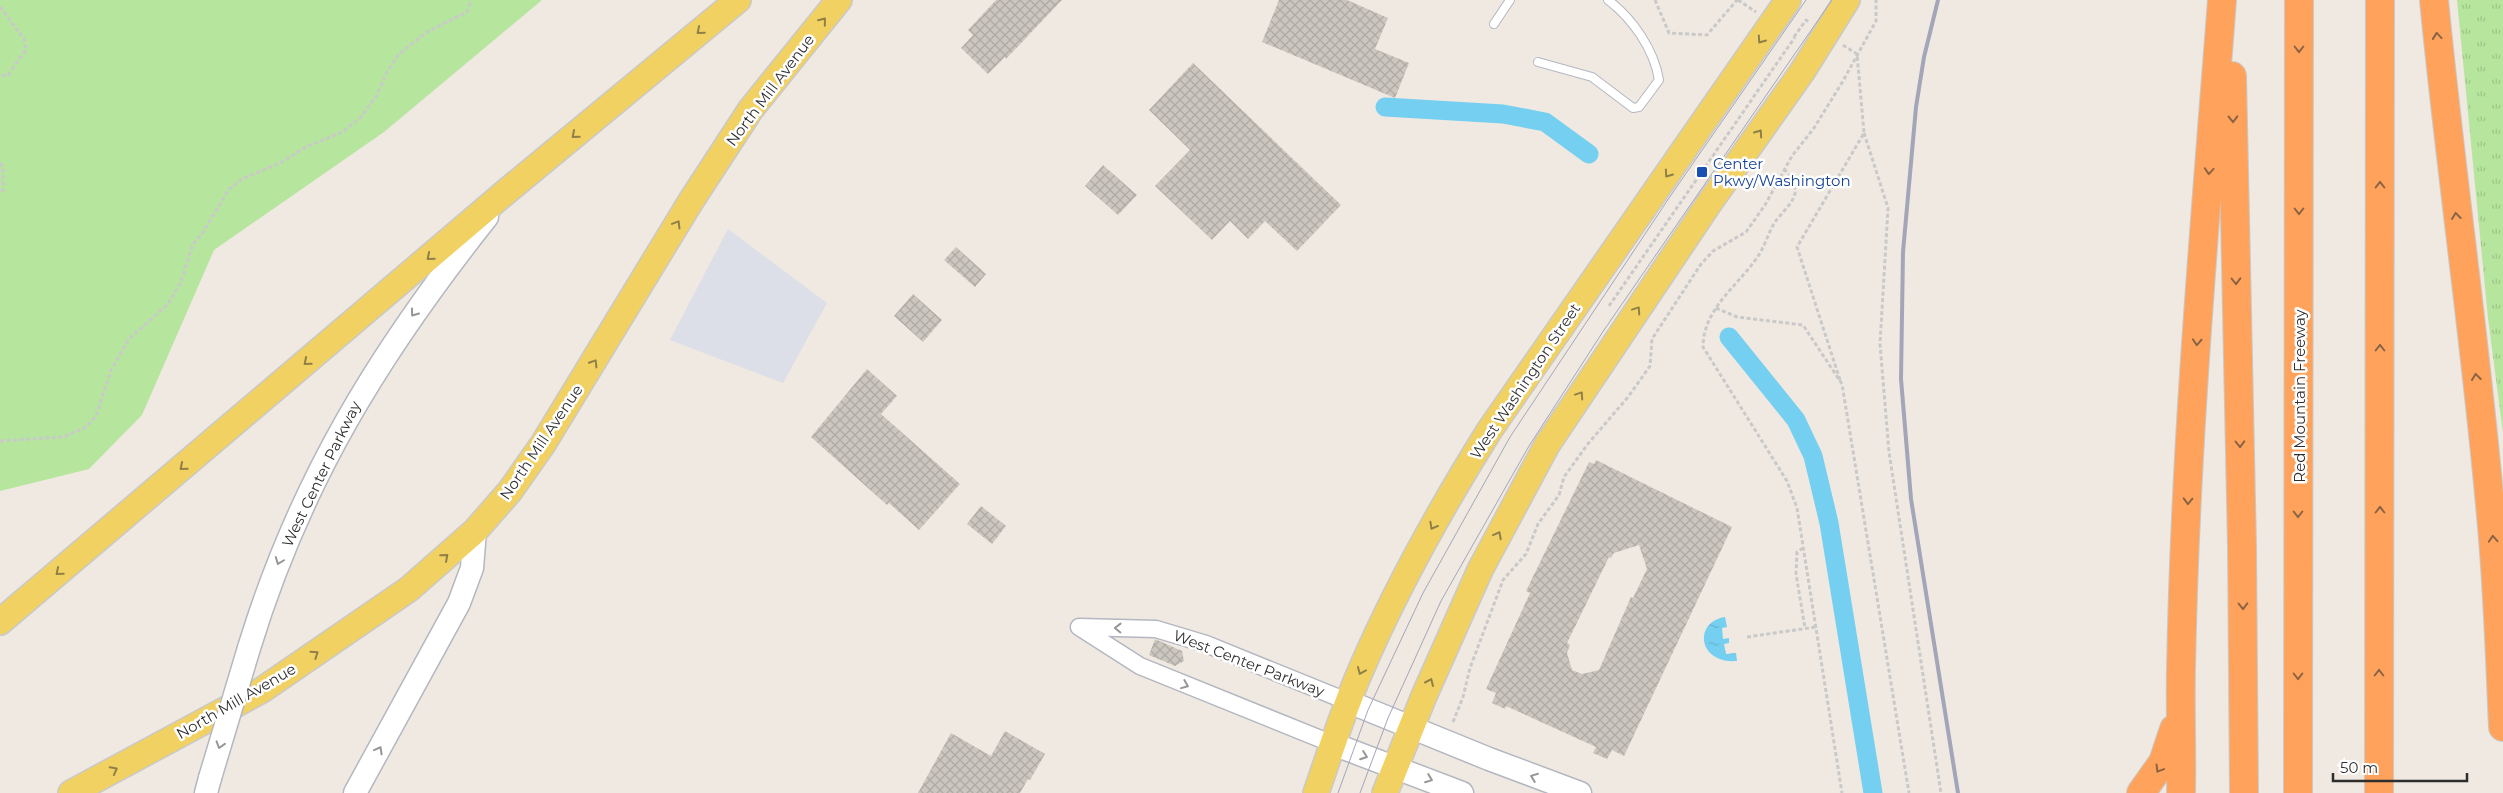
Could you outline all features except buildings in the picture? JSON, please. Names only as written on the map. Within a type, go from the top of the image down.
[{"type":"highway","points":[[2141,793],[2163,762],[2173,737],[2180,671],[2198,323],[2222,0]]},
{"type":"highway","points":[[2233,0],[2234,180],[2242,537],[2244,793]]},
{"type":"highway","name":"Red Mountain Freeway","points":[[2298,793],[2299,0]]},
{"type":"highway","points":[[2379,793],[2380,0]]},
{"type":"highway","points":[[2434,0],[2448,140],[2490,500],[2497,590],[2503,727]]},
{"type":"highway","points":[[2180,671],[2181,793]]},
{"type":"main road","points":[[0,622],[508,191],[738,0]]},
{"type":"main road","name":"North Mill Avenue","points":[[71,793],[262,690],[409,589],[475,531],[510,491],[543,444],[691,201],[751,109],[839,0]]},
{"type":"main road","name":"West Washington Street","points":[[1316,793],[1360,672],[1426,537],[1489,431],[1788,0]]},
{"type":"main road","points":[[1385,793],[1411,727],[1480,570],[1547,445],[1708,205],[1802,72],[1847,0]]},
{"type":"street","name":"West Center Parkway","points":[[208,786],[272,577],[297,517],[349,414],[405,325],[508,191]]},
{"type":"street","points":[[355,793],[458,603],[472,568],[475,531]]},
{"type":"street","name":"West Center Parkway","points":[[1462,793],[1140,666],[1079,627],[1156,629],[1206,644],[1580,793]]},
{"type":"lane","points":[[1494,24],[1510,0]]},
{"type":"lane","points":[[1538,62],[1592,77],[1633,108],[1639,107],[1659,80],[1658,74],[1644,41],[1622,11],[1608,0]]},
{"type":"path","points":[[0,441],[63,437],[86,427],[96,416],[105,395],[111,370],[129,339],[168,304],[180,284],[193,244],[202,234],[229,189],[242,179],[282,162],[304,148],[342,132],[354,122],[377,95],[387,72],[398,55],[425,33],[467,12],[471,0]]},
{"type":"path","points":[[1655,0],[1669,33],[1707,35],[1738,0],[1760,15]]},
{"type":"path","points":[[1452,722],[1463,697],[1470,668],[1502,580],[1526,554],[1538,524],[1559,495],[1564,477],[1628,397],[1650,366],[1652,339],[1701,264],[1713,251],[1746,232],[1766,205],[1784,169],[1814,128],[1876,21],[1876,0]]},
{"type":"path","points":[[0,7],[24,39],[26,50],[8,75],[0,76]]},
{"type":"path","points":[[1609,306],[1806,20],[1810,22]]},
{"type":"path","points":[[1790,34],[1795,37]]},
{"type":"path","points":[[1836,40],[1857,54]]},
{"type":"path","points":[[1857,54],[1864,133],[1888,208],[1880,344],[1888,452],[1940,793]]},
{"type":"path","points":[[1864,133],[1797,247],[1842,384],[1909,793]]},
{"type":"path","points":[[0,164],[3,168],[3,190],[0,193]]},
{"type":"path","points":[[1784,169],[1794,184],[1795,193],[1792,200],[1775,222],[1760,254],[1727,292],[1716,308],[1703,342],[1705,352],[1750,418],[1787,481],[1796,508],[1842,793]]},
{"type":"path","points":[[1716,308],[1737,317],[1803,325],[1842,384]]},
{"type":"path","points":[[1803,548],[1797,552],[1796,574],[1805,628]]},
{"type":"path","points":[[1747,637],[1816,627]]},
{"type":"shaded area","points":[[728,229],[827,303],[783,383],[670,340]]},
{"type":"green space","points":[[0,0],[542,0],[384,132],[214,250],[142,415],[89,469],[0,491]]},
{"type":"green space","points":[[2457,0],[2503,0],[2503,433],[2488,318]]},
{"type":"water","points":[[1725,617],[1727,627],[1722,628],[1723,639],[1729,638],[1729,643],[1724,644],[1726,654],[1736,653],[1737,661],[1724,660],[1714,656],[1704,642],[1704,634],[1708,626],[1715,620]]},
{"type":"waterway","points":[[1385,107],[1503,114],[1545,122],[1589,154]]},
{"type":"waterway","points":[[1729,337],[1796,420],[1813,456],[1829,523],[1873,793]]},
{"type":"tram line","points":[[1338,793],[1368,710],[1423,593],[1510,437],[1669,198],[1806,0]]},
{"type":"tram line","points":[[1360,793],[1388,718],[1441,601],[1529,446],[1604,330],[1832,0]]},
{"type":"railway","points":[[1938,0],[1924,57],[1916,107],[1903,252],[1901,379],[1911,499],[1958,793]]},
{"type":"place","name":"Center Pkwy/Washington","points":[[1702,172]]}]
